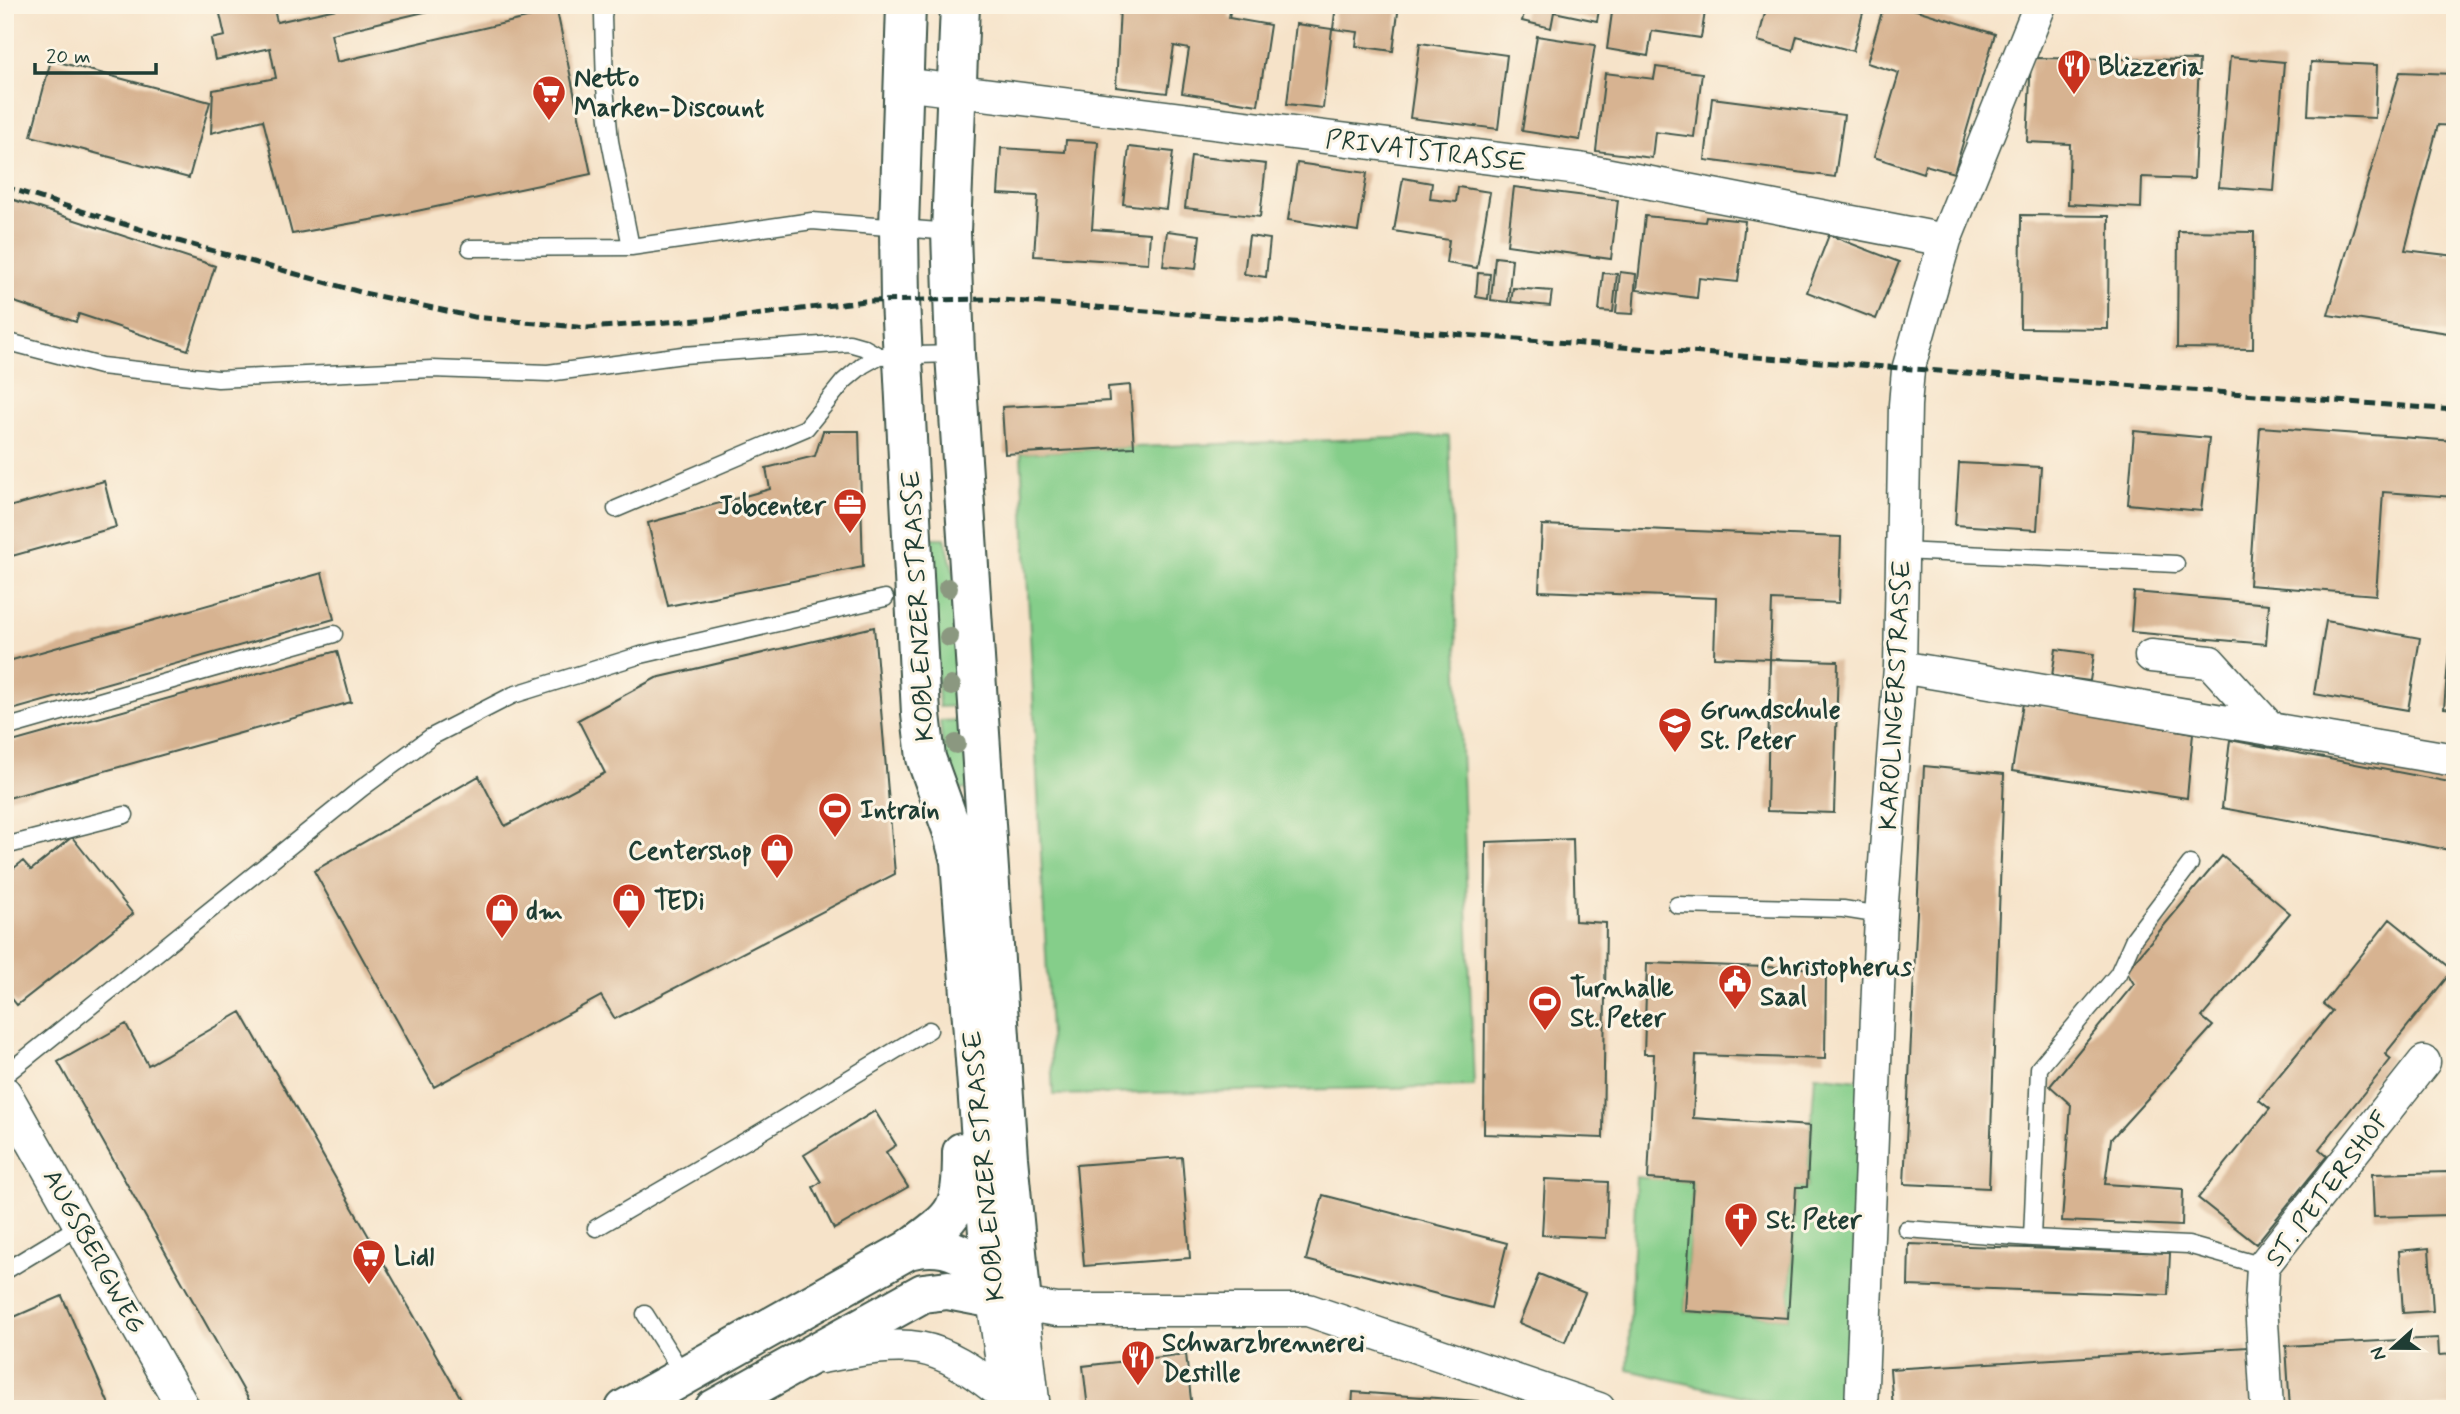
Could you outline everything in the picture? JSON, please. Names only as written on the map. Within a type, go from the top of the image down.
[{"type":"street","name":"KOBLENZER STRASSE","points":[[906,5],[899,228],[890,356],[923,738],[926,758],[952,830],[960,861],[974,1067],[1016,1405]]},
{"type":"street","name":"KOBLENZER STRASSE","points":[[960,5],[951,232],[955,354],[1008,1158],[1002,1293]]},
{"type":"street","name":"KAROLINGERSTRASSE","points":[[1861,1409],[1881,915],[1900,667],[1908,370],[1945,240],[2040,5]]},
{"type":"street","name":"PRIVATSTRASSE","points":[[903,84],[1578,169],[1945,240]]},
{"type":"street","points":[[2151,656],[2210,662],[2273,730]]},
{"type":"street","points":[[1900,667],[2455,760]]},
{"type":"street","name":"ST. PETERSHOF","points":[[2267,1409],[2261,1303],[2263,1266],[2424,1062]]},
{"type":"street","points":[[625,1409],[908,1250],[946,1220],[958,1204],[962,1176],[963,1123],[974,1067]]},
{"type":"street","name":"AUGSBERGWEG","points":[[5,1093],[184,1409]]},
{"type":"street","points":[[908,1250],[934,1245],[947,1248],[972,1260],[1002,1293]]},
{"type":"street","points":[[714,1409],[923,1293],[948,1290],[1002,1293],[1057,1310],[1308,1310],[1599,1409]]},
{"type":"street","points":[[802,1360],[878,1346],[926,1348],[965,1364],[1016,1405]]},
{"type":"lane","points":[[605,5],[605,87],[610,141],[631,247]]},
{"type":"lane","points":[[470,248],[631,247],[812,221],[951,232]]},
{"type":"lane","points":[[5,341],[101,366],[218,379],[432,369],[548,373],[683,355],[849,343],[890,356],[955,354]]},
{"type":"lane","points":[[616,509],[806,428],[844,381],[890,356]]},
{"type":"lane","points":[[1902,551],[2176,564]]},
{"type":"lane","points":[[5,1075],[362,788],[431,737],[513,695],[641,655],[885,598]]},
{"type":"lane","points":[[5,728],[334,634]]},
{"type":"lane","points":[[5,846],[125,815]]},
{"type":"lane","points":[[2032,1238],[2039,1068],[2118,974],[2134,938],[2190,864]]},
{"type":"lane","points":[[1677,905],[1843,909],[1881,915]]},
{"type":"lane","points":[[596,1228],[929,1030]]},
{"type":"lane","points":[[5,1270],[81,1226]]},
{"type":"lane","points":[[1906,1229],[2188,1245],[2263,1266]]},
{"type":"lane","points":[[645,1314],[684,1376]]},
{"type":"green space","points":[[1449,436],[1474,1086],[1053,1095],[1021,453]]},
{"type":"green space","points":[[931,538],[945,538],[958,589],[963,706],[939,707]]},
{"type":"green space","points":[[965,720],[969,789],[958,790],[943,751],[940,721]]},
{"type":"green space","points":[[1815,1075],[1867,1081],[1849,1409],[1789,1407],[1628,1370],[1636,1177],[1693,1182],[1685,1311],[1788,1318],[1796,1187],[1807,1187]]},
{"type":"building","points":[[218,5],[273,5],[277,22],[354,5],[454,5],[331,34],[337,62],[557,11],[591,174],[398,215],[292,234],[263,120],[211,133],[213,90],[276,78],[270,48],[215,60],[211,39],[225,36]]},
{"type":"building","points":[[1179,5],[1231,5],[1229,18],[1270,25],[1258,105],[1182,93],[1189,49],[1174,46],[1167,93],[1116,87],[1120,7],[1178,12]]},
{"type":"building","points":[[1336,5],[1399,5],[1393,51],[1356,46],[1358,32],[1333,29]]},
{"type":"building","points":[[1526,5],[1600,5],[1597,21],[1554,12],[1551,28],[1522,21]]},
{"type":"building","points":[[1613,5],[1706,5],[1701,38],[1652,31],[1648,56],[1607,49]]},
{"type":"building","points":[[1767,5],[1865,5],[1853,51],[1797,36],[1793,51],[1758,41]]},
{"type":"building","points":[[1884,5],[1900,5],[1995,34],[1954,173],[1925,165],[1923,173],[1874,157],[1899,73],[1867,63]]},
{"type":"building","points":[[1296,24],[1332,29],[1323,108],[1287,104]]},
{"type":"building","points":[[1537,36],[1595,45],[1580,140],[1522,131]]},
{"type":"building","points":[[1420,43],[1507,55],[1498,129],[1410,118]]},
{"type":"building","points":[[2230,57],[2284,62],[2274,191],[2219,187]]},
{"type":"building","points":[[2031,58],[2199,60],[2194,179],[2142,177],[2141,208],[2068,204],[2070,144],[2027,142]]},
{"type":"building","points":[[51,60],[210,102],[189,178],[31,136]]},
{"type":"building","points":[[2311,62],[2377,65],[2375,118],[2308,115]]},
{"type":"building","points":[[1656,67],[1702,73],[1694,137],[1655,132],[1652,158],[1596,151],[1605,73],[1654,79]]},
{"type":"building","points":[[2400,72],[2455,74],[2455,126],[2438,125],[2405,250],[2455,256],[2455,334],[2328,315]]},
{"type":"building","points":[[1712,98],[1844,115],[1835,177],[1705,160]]},
{"type":"building","points":[[1066,140],[1098,142],[1092,229],[1150,233],[1148,263],[1034,256],[1038,196],[998,194],[1001,148],[1065,152]]},
{"type":"building","points":[[1129,147],[1173,152],[1166,209],[1123,204]]},
{"type":"building","points":[[1191,156],[1266,164],[1260,217],[1185,208]]},
{"type":"building","points":[[1297,163],[1367,173],[1358,231],[1288,220]]},
{"type":"building","points":[[1403,178],[1432,183],[1430,199],[1456,202],[1458,187],[1490,192],[1477,268],[1446,263],[1449,240],[1394,231]]},
{"type":"building","points":[[1514,187],[1618,200],[1611,259],[1507,245]]},
{"type":"building","points":[[5,197],[215,266],[188,350],[79,314],[76,322],[5,299]]},
{"type":"building","points":[[2021,215],[2109,216],[2108,329],[2020,328]]},
{"type":"building","points":[[1645,216],[1705,222],[1706,217],[1745,221],[1738,282],[1699,278],[1697,298],[1637,290]]},
{"type":"building","points":[[1167,231],[1200,235],[1196,269],[1163,266]]},
{"type":"building","points":[[2178,231],[2254,232],[2253,349],[2177,348]]},
{"type":"building","points":[[1829,235],[1899,262],[1876,319],[1807,292]]},
{"type":"building","points":[[1249,236],[1270,239],[1266,277],[1244,274]]},
{"type":"building","points":[[1495,257],[1512,259],[1508,302],[1491,300]]},
{"type":"building","points":[[1620,272],[1636,274],[1633,314],[1616,313]]},
{"type":"building","points":[[1478,273],[1490,274],[1488,299],[1476,297]]},
{"type":"building","points":[[1603,273],[1617,274],[1613,312],[1599,311]]},
{"type":"building","points":[[1513,288],[1552,291],[1550,306],[1511,302]]},
{"type":"building","points":[[1130,385],[1134,447],[1005,454],[1002,407],[1109,401],[1108,387]]},
{"type":"building","points":[[2260,427],[2455,441],[2455,497],[2383,492],[2376,595],[2249,585]]},
{"type":"building","points":[[823,431],[859,431],[863,567],[668,606],[648,523],[770,489],[766,468],[815,456]]},
{"type":"building","points":[[2134,431],[2209,438],[2201,511],[2128,504]]},
{"type":"building","points":[[1959,463],[2041,467],[2037,530],[1955,525]]},
{"type":"building","points":[[104,481],[116,527],[5,558],[5,508]]},
{"type":"building","points":[[1542,525],[1841,537],[1839,603],[1772,600],[1770,659],[1714,657],[1716,598],[1539,591]]},
{"type":"building","points":[[322,573],[334,619],[5,712],[5,662]]},
{"type":"building","points":[[2134,592],[2269,604],[2266,644],[2131,632]]},
{"type":"building","points":[[2326,621],[2420,638],[2408,710],[2314,694]]},
{"type":"building","points":[[874,627],[895,874],[615,1019],[601,996],[434,1087],[314,871],[479,776],[505,826],[605,773],[578,720],[656,678]]},
{"type":"building","points":[[2056,649],[2094,654],[2090,681],[2052,676]]},
{"type":"building","points":[[337,651],[351,702],[5,799],[5,744]]},
{"type":"building","points":[[2449,652],[2455,652],[2455,709],[2444,708]]},
{"type":"building","points":[[1770,659],[1838,661],[1834,813],[1767,811]]},
{"type":"building","points":[[2023,703],[2193,733],[2187,798],[2012,771]]},
{"type":"building","points":[[2230,740],[2455,783],[2455,851],[2222,808]]},
{"type":"building","points":[[1924,766],[2004,774],[1989,1188],[1904,1184]]},
{"type":"building","points":[[72,837],[133,914],[17,1005],[5,990],[5,875],[23,861],[31,870]]},
{"type":"building","name":"Turnhalle St. Peter","points":[[1573,839],[1575,921],[1606,923],[1603,1138],[1484,1134],[1486,842]]},
{"type":"building","points":[[2222,856],[2290,913],[2202,1017],[2213,1026],[2111,1139],[2105,1184],[2183,1189],[2182,1226],[2062,1221],[2071,1105],[2050,1086],[2134,984],[2126,971]]},
{"type":"building","points":[[2390,919],[2453,970],[2385,1054],[2391,1059],[2319,1149],[2327,1156],[2256,1244],[2198,1198],[2270,1109],[2259,1100],[2332,1011],[2323,1004]]},
{"type":"building","points":[[1647,963],[1826,969],[1825,1059],[1696,1055],[1693,1118],[1810,1126],[1807,1187],[1796,1187],[1788,1318],[1685,1311],[1693,1182],[1648,1179],[1654,1054],[1644,1054]]},
{"type":"building","points":[[241,1012],[467,1409],[254,1409],[58,1062],[126,1024],[148,1065]]},
{"type":"building","points":[[2450,1058],[2455,1058],[2455,1144],[2453,1144]]},
{"type":"building","points":[[875,1111],[896,1145],[886,1152],[908,1187],[834,1229],[813,1187],[821,1182],[804,1155]]},
{"type":"building","points":[[1182,1157],[1190,1258],[1084,1266],[1076,1165]]},
{"type":"building","points":[[2448,1172],[2449,1215],[2374,1217],[2372,1174]]},
{"type":"building","points":[[1545,1179],[1608,1182],[1606,1238],[1542,1235]]},
{"type":"building","points":[[1323,1195],[1507,1243],[1491,1308],[1306,1260]]},
{"type":"building","points":[[1909,1244],[2170,1253],[2168,1295],[1908,1286]]},
{"type":"building","points":[[2429,1248],[2433,1311],[2403,1313],[2399,1251]]},
{"type":"building","points":[[1539,1274],[1585,1293],[1565,1342],[1519,1323]]},
{"type":"building","points":[[62,1296],[111,1409],[5,1409],[5,1321]]},
{"type":"building","points":[[2438,1338],[2439,1355],[2455,1354],[2455,1406],[2290,1409],[2286,1346]]},
{"type":"building","points":[[2248,1347],[2254,1409],[1893,1409],[1890,1369]]},
{"type":"building","name":"Schwarzbrennerei Destille","points":[[1186,1354],[1192,1409],[1088,1409],[1083,1366]]},
{"type":"building","points":[[1353,1392],[1478,1401],[1477,1409],[1352,1409]]},
{"type":"railway","points":[[5,187],[178,241],[364,293],[474,317],[587,328],[738,317],[865,301],[988,299],[2455,410]]},
{"type":"place","name":"Blizzeria","points":[[2074,96]]},
{"type":"place","name":"Netto Marken-Discount","points":[[549,122]]},
{"type":"place","name":"Jobcenter","points":[[850,535]]},
{"type":"place","name":"Grundschule St. Peter","points":[[1675,754]]},
{"type":"place","name":"Intrain","points":[[835,839]]},
{"type":"place","name":"Centershop","points":[[777,880]]},
{"type":"place","name":"TEDi","points":[[629,930]]},
{"type":"place","name":"dm","points":[[502,940]]},
{"type":"place","name":"Christopherus Saal","points":[[1735,1011]]},
{"type":"place","name":"Turnhalle St. Peter","points":[[1545,1032]]},
{"type":"place","name":"St. Peter","points":[[1741,1249]]},
{"type":"place","name":"Lidl","points":[[369,1286]]},
{"type":"place","name":"Schwarzbrennerei Destille","points":[[1138,1387]]}]
